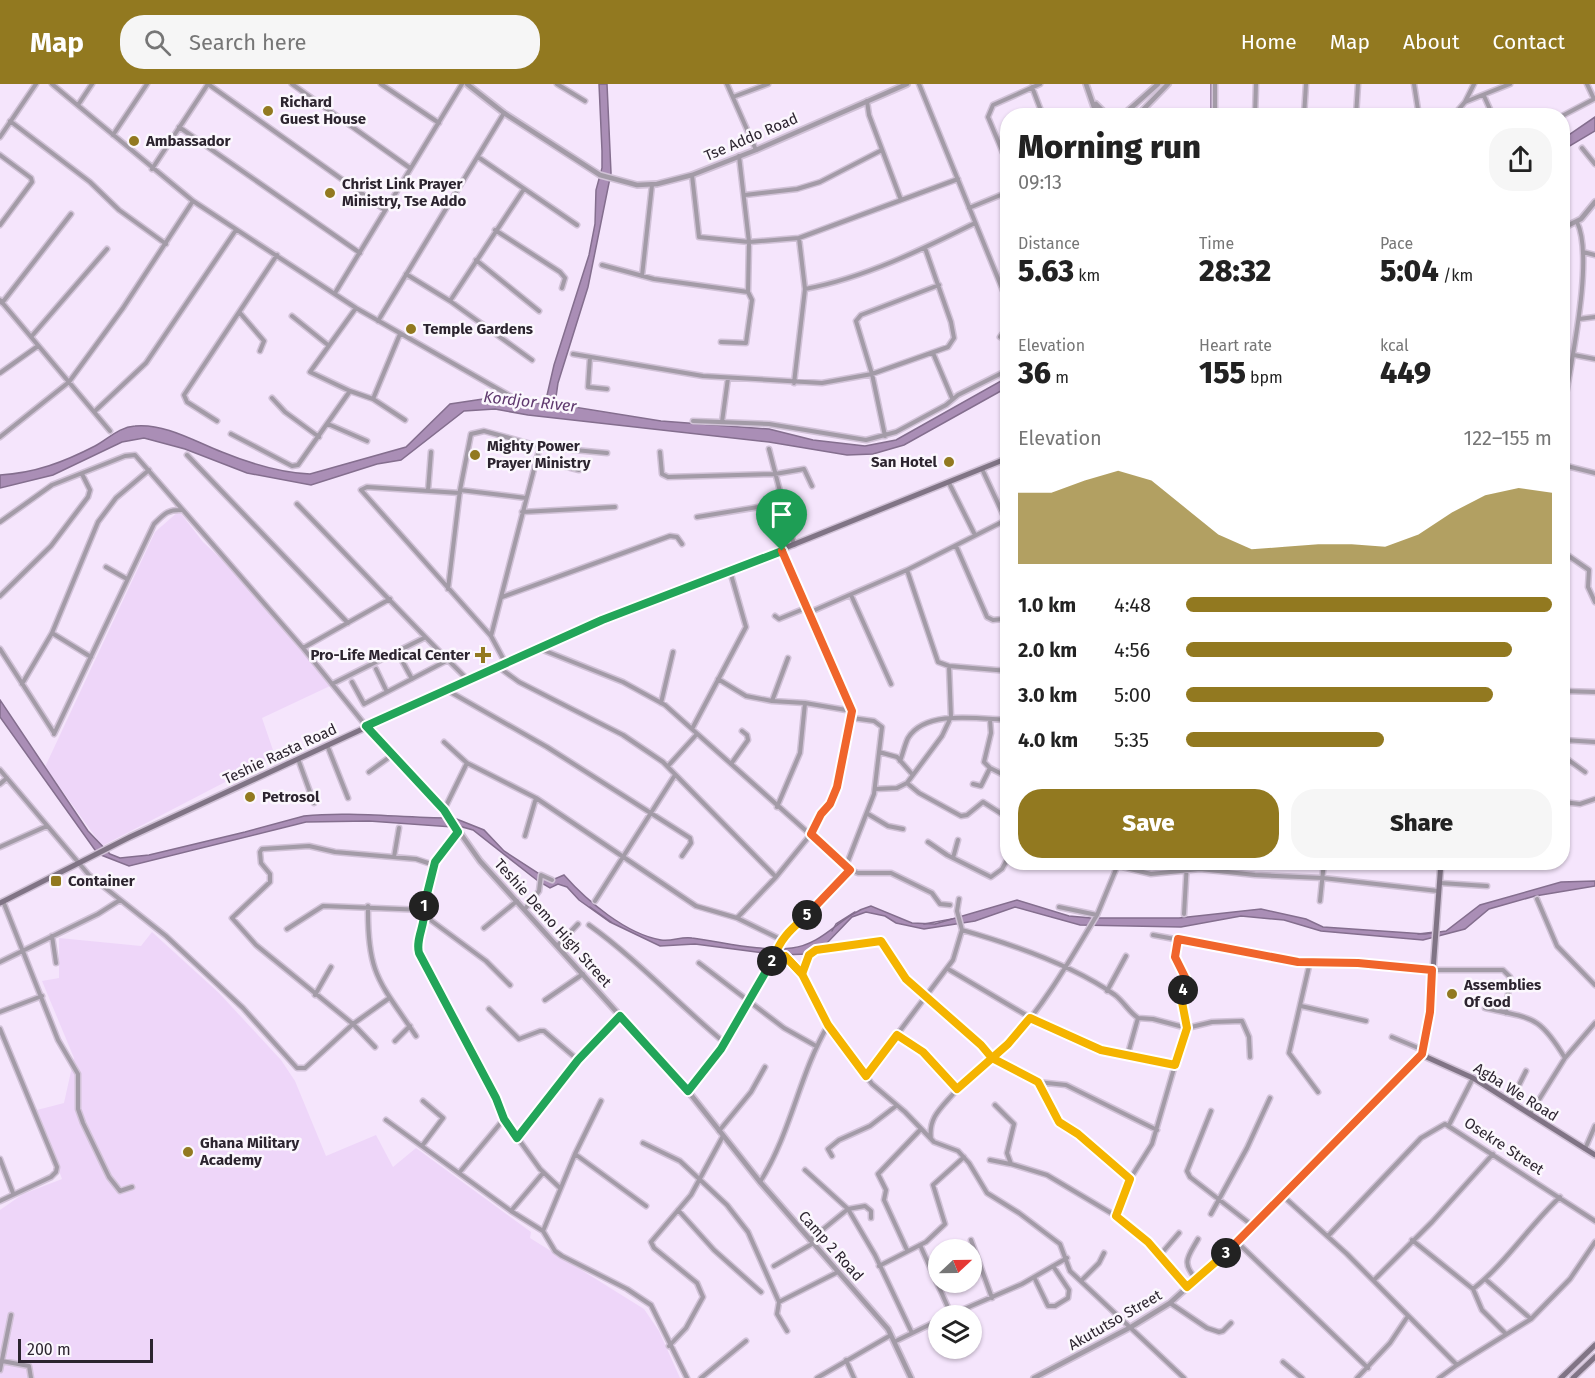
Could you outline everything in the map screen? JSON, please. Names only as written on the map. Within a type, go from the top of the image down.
[{"type":"main road","name":"Teshie Rasta Road","points":[[2,902],[106,849],[498,665],[616,614],[730,572],[1000,461]]},
{"type":"main road","points":[[1422,1052],[1430,1012],[1440,870]]},
{"type":"main road","name":"Agba We Road","points":[[1422,1052],[1473,1078],[1595,1155]]},
{"type":"main road","points":[[1561,1378],[1595,1345]]},
{"type":"main road","points":[[1573,1378],[1595,1357]]},
{"type":"street","points":[[0,137],[36,84]]},
{"type":"street","points":[[52,84],[193,201],[356,308],[512,397]]},
{"type":"street","points":[[78,105],[92,84]]},
{"type":"street","points":[[113,135],[147,84]]},
{"type":"street","points":[[152,169],[208,84],[385,210]]},
{"type":"street","points":[[292,84],[410,168]]},
{"type":"street","points":[[381,84],[439,123]]},
{"type":"street","points":[[335,293],[462,84]]},
{"type":"street","name":"Tse Addo Road","points":[[467,84],[504,113],[600,175],[637,185],[692,175],[756,150],[907,84]]},
{"type":"street","points":[[557,84],[585,101]]},
{"type":"street","points":[[727,84],[756,150]]},
{"type":"street","points":[[748,84],[751,90]]},
{"type":"street","points":[[733,97],[768,84]]},
{"type":"street","points":[[920,84],[1000,284]]},
{"type":"street","points":[[1000,146],[988,117],[989,111],[993,105],[1040,84]]},
{"type":"street","points":[[1086,84],[1101,108]]},
{"type":"street","points":[[1131,108],[1158,84]]},
{"type":"street","points":[[1145,108],[1168,84]]},
{"type":"street","points":[[1215,84],[1215,108]]},
{"type":"street","points":[[1256,108],[1257,84]]},
{"type":"street","points":[[1304,108],[1306,84]]},
{"type":"street","points":[[1356,108],[1358,84]]},
{"type":"street","points":[[1414,84],[1418,108]]},
{"type":"street","points":[[1460,108],[1474,84]]},
{"type":"street","points":[[1465,102],[1485,96],[1510,84]]},
{"type":"street","points":[[1570,112],[1594,99],[1587,84]]},
{"type":"street","points":[[1032,87],[1040,108]]},
{"type":"street","points":[[1485,96],[1490,108]]},
{"type":"street","points":[[867,101],[869,115],[901,200]]},
{"type":"street","points":[[1095,102],[1096,108]]},
{"type":"street","points":[[378,321],[504,113]]},
{"type":"street","points":[[10,121],[90,182],[118,210],[166,244]]},
{"type":"street","points":[[179,127],[360,253]]},
{"type":"street","points":[[1582,148],[1595,164]]},
{"type":"street","points":[[744,195],[797,189],[820,182],[882,150]]},
{"type":"street","points":[[0,155],[31,178],[32,182],[0,225]]},
{"type":"street","points":[[721,342],[746,343],[752,300],[748,292],[749,242],[739,156]]},
{"type":"street","points":[[478,158],[577,225]]},
{"type":"street","points":[[692,175],[699,237],[749,242],[799,238],[958,179]]},
{"type":"street","points":[[642,276],[652,184]]},
{"type":"street","points":[[450,301],[524,189]]},
{"type":"street","points":[[969,208],[1000,195]]},
{"type":"street","points":[[0,436],[69,382],[166,244],[193,201]]},
{"type":"street","points":[[1570,225],[1576,222],[1595,202]]},
{"type":"street","points":[[70,214],[1,301],[110,431]]},
{"type":"street","points":[[1570,369],[1579,319],[1583,252],[1582,235],[1576,222]]},
{"type":"street","points":[[805,289],[832,284],[925,248],[975,223]]},
{"type":"street","points":[[93,412],[146,363],[236,230]]},
{"type":"street","points":[[495,230],[560,272],[565,278],[562,288]]},
{"type":"street","points":[[794,383],[805,289],[799,238]]},
{"type":"street","points":[[573,354],[728,378],[794,383],[822,383],[872,374],[948,347],[954,338],[939,285],[925,248]]},
{"type":"street","points":[[31,337],[107,249]]},
{"type":"street","points":[[1583,252],[1595,255]]},
{"type":"street","points":[[217,421],[187,402],[184,395],[277,255]]},
{"type":"street","points":[[476,260],[539,311]]},
{"type":"street","points":[[602,265],[681,284],[748,292]]},
{"type":"street","points":[[406,274],[450,301],[532,360]]},
{"type":"street","points":[[885,435],[872,374],[856,321],[861,315],[939,285]]},
{"type":"street","points":[[0,313],[6,308]]},
{"type":"street","points":[[356,308],[310,372],[373,399],[405,420]]},
{"type":"street","points":[[240,313],[264,341],[265,344],[260,351]]},
{"type":"street","points":[[292,316],[328,345]]},
{"type":"street","points":[[1579,319],[1595,317]]},
{"type":"street","points":[[373,399],[400,334]]},
{"type":"street","points":[[0,373],[38,346]]},
{"type":"street","points":[[933,353],[952,398]]},
{"type":"street","points":[[1574,355],[1595,359]]},
{"type":"street","points":[[590,357],[587,385],[591,388],[607,389]]},
{"type":"street","points":[[693,421],[769,424],[866,440],[885,435],[946,405],[952,398],[1000,374]]},
{"type":"street","points":[[722,422],[728,378]]},
{"type":"street","points":[[231,434],[292,466],[301,463],[350,391]]},
{"type":"street","points":[[272,398],[285,412],[319,437]]},
{"type":"street","points":[[328,424],[367,441]]},
{"type":"street","points":[[448,590],[467,446],[474,432],[484,431],[542,447],[607,453]]},
{"type":"street","points":[[491,636],[536,459],[542,447]]},
{"type":"street","points":[[769,449],[794,545]]},
{"type":"street","points":[[428,491],[431,452]]},
{"type":"street","points":[[660,452],[662,474],[668,477],[775,474],[804,469],[812,486]]},
{"type":"street","points":[[0,522],[52,485],[129,455],[135,455],[303,648],[366,726]]},
{"type":"street","points":[[187,455],[348,623]]},
{"type":"street","points":[[536,459],[579,470]]},
{"type":"street","points":[[1570,467],[1595,473]]},
{"type":"street","points":[[982,469],[1000,506]]},
{"type":"street","points":[[22,684],[52,633],[102,516],[116,498],[149,470]]},
{"type":"street","points":[[0,596],[51,546],[88,497],[90,490],[82,474]]},
{"type":"street","points":[[949,483],[975,535]]},
{"type":"street","points":[[505,662],[491,636],[361,489],[367,487],[460,492],[526,498]]},
{"type":"street","points":[[698,517],[783,503]]},
{"type":"street","points":[[297,504],[390,599],[424,638],[467,679]]},
{"type":"street","points":[[522,513],[615,507]]},
{"type":"street","points":[[0,649],[54,734],[154,524],[163,513],[173,509],[183,510]]},
{"type":"street","points":[[775,616],[779,619],[807,611],[851,594],[907,570],[1000,524]]},
{"type":"street","points":[[501,597],[670,536],[677,537],[682,544]]},
{"type":"street","points":[[956,546],[987,617],[990,620],[1000,619]]},
{"type":"street","points":[[737,918],[776,877],[811,834],[834,794],[852,718],[852,711],[782,551]]},
{"type":"street","points":[[1570,557],[1589,570],[1588,587],[1595,602]]},
{"type":"street","points":[[106,567],[128,579]]},
{"type":"street","points":[[907,570],[935,658],[941,664],[949,666],[1000,669]]},
{"type":"street","points":[[692,729],[746,627],[730,572]]},
{"type":"street","points":[[851,594],[891,684]]},
{"type":"street","points":[[303,648],[390,599]]},
{"type":"street","points":[[52,633],[91,657]]},
{"type":"street","points":[[332,684],[424,638]]},
{"type":"street","points":[[537,648],[623,682],[661,703],[848,868],[858,873],[891,873],[932,893],[940,904],[950,905]]},
{"type":"street","points":[[661,703],[673,652]]},
{"type":"street","points":[[400,657],[412,679]]},
{"type":"street","points":[[772,701],[788,658]]},
{"type":"street","points":[[352,682],[363,704],[448,660]]},
{"type":"street","points":[[498,665],[519,682],[623,735],[668,766],[776,877]]},
{"type":"street","points":[[875,789],[897,788],[907,783],[942,736],[951,717],[949,666]]},
{"type":"street","points":[[376,669],[387,692]]},
{"type":"street","points":[[718,679],[746,696],[852,711]]},
{"type":"street","points":[[445,689],[547,747],[691,839],[682,856]]},
{"type":"street","points":[[1570,692],[1595,692]]},
{"type":"street","points":[[777,807],[800,753],[805,703]]},
{"type":"street","points":[[900,760],[908,739],[918,727],[951,717],[1000,720]]},
{"type":"street","points":[[688,1091],[725,1043],[782,940],[848,868],[875,789],[882,732],[880,724],[852,718]]},
{"type":"street","points":[[990,719],[991,733],[984,762],[1000,773]]},
{"type":"street","name":"Teshie Demo High Street","points":[[366,726],[391,756],[444,810],[480,861],[688,1091],[723,1136]]},
{"type":"street","points":[[731,764],[747,743],[747,735],[742,731]]},
{"type":"street","points":[[668,766],[697,735]]},
{"type":"street","points":[[1570,740],[1595,742]]},
{"type":"street","points":[[444,742],[467,763],[536,798],[696,906],[737,918],[782,940]]},
{"type":"street","points":[[327,745],[348,798]]},
{"type":"street","points":[[879,752],[892,754],[912,774]]},
{"type":"street","points":[[369,772],[391,756]]},
{"type":"street","points":[[298,759],[314,803]]},
{"type":"street","points":[[1570,761],[1585,772]]},
{"type":"street","points":[[444,810],[467,763]]},
{"type":"street","points":[[973,784],[981,786],[990,768]]},
{"type":"street","points":[[0,770],[89,876],[166,936],[243,1008],[297,1068],[305,1068],[353,1024],[388,999]]},
{"type":"street","points":[[595,901],[675,775]]},
{"type":"street","points":[[0,784],[7,778]]},
{"type":"street","points":[[907,783],[920,794],[961,816],[967,815],[982,802],[1000,813]]},
{"type":"street","points":[[525,836],[536,798]]},
{"type":"street","points":[[1570,803],[1580,804],[1595,799]]},
{"type":"street","points":[[868,814],[888,826],[903,830]]},
{"type":"street","points":[[0,847],[47,826]]},
{"type":"street","points":[[394,857],[399,828]]},
{"type":"street","points":[[457,830],[434,866],[417,944],[419,953],[486,1078],[504,1119],[543,1173],[560,1188]]},
{"type":"street","points":[[953,858],[958,840]]},
{"type":"street","points":[[928,842],[953,858],[991,877],[1001,870]]},
{"type":"street","points":[[375,1047],[353,1024],[256,945],[232,921],[233,916],[270,882],[270,874],[261,863],[260,852],[309,846],[335,852],[421,860],[434,866]]},
{"type":"street","points":[[932,1140],[930,1128],[933,1116],[957,1089],[1012,1040],[1065,968],[1096,916],[1115,870]]},
{"type":"street","points":[[1138,870],[1151,874],[1180,870]]},
{"type":"street","points":[[1184,914],[1187,870]]},
{"type":"street","points":[[1202,870],[1323,878],[1438,891]]},
{"type":"street","points":[[1320,901],[1324,870]]},
{"type":"street","points":[[525,909],[539,891],[541,876],[543,874],[552,880]]},
{"type":"street","points":[[1439,883],[1487,886]]},
{"type":"street","points":[[866,1076],[948,969],[962,930],[957,904],[959,899]]},
{"type":"street","points":[[1537,899],[1557,946],[1595,985]]},
{"type":"street","points":[[0,962],[98,914],[120,900]]},
{"type":"street","points":[[484,928],[518,901]]},
{"type":"street","points":[[2,902],[24,950],[67,1058],[78,1074],[78,1109],[90,1139],[109,1177],[120,1191],[132,1187]]},
{"type":"street","points":[[287,928],[322,906],[368,906],[424,913],[486,962],[510,985]]},
{"type":"street","points":[[368,906],[370,957],[388,999],[416,1036]]},
{"type":"street","points":[[1059,907],[1096,916]]},
{"type":"street","points":[[558,945],[578,924]]},
{"type":"street","points":[[590,925],[626,951],[674,999],[725,1043]]},
{"type":"street","points":[[962,930],[1014,946],[1065,968],[1121,1000],[1138,1018],[1153,1018],[1187,1028],[1212,1022],[1242,1021],[1249,1037],[1250,1057]]},
{"type":"street","points":[[1153,935],[1271,958],[1310,962],[1432,970],[1506,971],[1510,977],[1506,1013]]},
{"type":"street","points":[[52,936],[56,963]]},
{"type":"street","points":[[1116,1216],[1130,1179],[1152,1144],[1187,1028],[1181,997],[1187,981],[1175,957],[1178,939]]},
{"type":"street","points":[[802,974],[809,955],[816,950],[881,941],[906,979],[927,995],[992,1058],[1038,1082],[1066,1085],[1157,1130]]},
{"type":"street","points":[[775,956],[785,956],[802,974],[828,1025],[866,1076],[932,1140],[958,1151],[987,1193],[1019,1213],[1060,1244],[1067,1267],[1184,1378]]},
{"type":"street","points":[[1107,991],[1126,956]]},
{"type":"street","points":[[1310,962],[1289,1053],[1318,1092]]},
{"type":"street","points":[[699,963],[784,1028],[816,1046]]},
{"type":"street","points":[[315,995],[331,967]]},
{"type":"street","points":[[948,969],[1030,1018],[1101,1050],[1175,1065]]},
{"type":"street","points":[[545,1000],[584,974]]},
{"type":"street","points":[[0,1012],[42,996]]},
{"type":"street","points":[[1301,1006],[1366,1022]]},
{"type":"street","points":[[1485,1008],[1531,1019],[1545,1027],[1565,1058]]},
{"type":"street","points":[[489,1009],[519,1039],[544,1031],[578,1060]]},
{"type":"street","points":[[517,1138],[578,1060],[620,1016]]},
{"type":"street","points":[[1127,1057],[1138,1018]]},
{"type":"street","points":[[1530,1114],[1565,1058],[1595,1023]]},
{"type":"street","points":[[760,1182],[778,1151],[816,1046],[828,1025]]},
{"type":"street","points":[[395,1041],[410,1026]]},
{"type":"street","points":[[0,1029],[57,1167],[57,1172],[51,1177],[0,1201]]},
{"type":"street","points":[[897,1035],[923,1052],[957,1089]]},
{"type":"street","points":[[1392,1037],[1422,1052]]},
{"type":"street","name":"Akututso Street","points":[[1034,1378],[1040,1377],[1131,1327],[1170,1303],[1238,1242],[1422,1052]]},
{"type":"street","points":[[719,1131],[751,1092],[765,1067]]},
{"type":"street","points":[[1511,1101],[1526,1071]]},
{"type":"street","points":[[1449,1125],[1473,1078]]},
{"type":"street","points":[[1038,1082],[1059,1122],[1078,1134],[1130,1179]]},
{"type":"street","points":[[1211,1214],[1270,1098]]},
{"type":"street","points":[[422,1146],[443,1118],[423,1101]]},
{"type":"street","points":[[543,1231],[575,1154],[601,1101]]},
{"type":"street","points":[[995,1105],[1014,1124],[1007,1153],[1011,1164]]},
{"type":"street","points":[[832,1156],[828,1149],[834,1143],[866,1129],[896,1106]]},
{"type":"street","points":[[1211,1111],[1187,1171],[1190,1177],[1220,1198],[1253,1226]]},
{"type":"street","points":[[459,1173],[504,1119]]},
{"type":"street","points":[[386,1120],[511,1211],[543,1231],[555,1251],[562,1256],[649,1302],[687,1378]]},
{"type":"street","name":"Osekre Street","points":[[1328,1236],[1421,1138],[1440,1125],[1449,1125],[1595,1221]]},
{"type":"street","points":[[1585,1149],[1595,1126]]},
{"type":"street","points":[[907,1250],[884,1200],[886,1190],[878,1174],[921,1129]]},
{"type":"street","points":[[669,1346],[686,1328],[703,1297],[697,1283],[651,1245],[654,1236],[701,1180],[723,1136]]},
{"type":"street","name":"Camp 2 Road","points":[[723,1136],[896,1341],[909,1378]]},
{"type":"street","points":[[643,1143],[680,1161],[727,1205],[748,1232],[779,1302],[777,1314],[787,1331]]},
{"type":"street","points":[[575,1154],[646,1206]]},
{"type":"street","points":[[1374,1280],[1432,1222],[1493,1154]]},
{"type":"street","points":[[879,1266],[920,1245],[945,1224],[933,1185],[964,1157]]},
{"type":"street","points":[[0,1159],[13,1193]]},
{"type":"street","points":[[990,1160],[1047,1175],[1116,1216],[1160,1255],[1187,1287]]},
{"type":"street","points":[[805,1170],[848,1209],[912,1334]]},
{"type":"street","points":[[511,1211],[543,1173]]},
{"type":"street","points":[[1283,1196],[1374,1280],[1456,1365]]},
{"type":"street","points":[[1473,1289],[1485,1279],[1535,1220],[1560,1197]]},
{"type":"street","points":[[774,1266],[811,1242],[848,1209],[865,1206],[871,1211],[871,1218]]},
{"type":"street","points":[[678,1210],[714,1250],[761,1292]]},
{"type":"street","points":[[1160,1255],[1179,1233]]},
{"type":"street","points":[[1196,1279],[1187,1269],[1186,1260],[1198,1239]]},
{"type":"street","points":[[1412,1240],[1473,1289],[1482,1311],[1506,1334]]},
{"type":"street","points":[[1238,1242],[1368,1368]]},
{"type":"street","points":[[1439,1378],[1531,1318],[1570,1279],[1595,1242]]},
{"type":"street","points":[[920,1245],[946,1305]]},
{"type":"street","points":[[1081,1281],[1099,1263],[1104,1253]]},
{"type":"street","points":[[976,1305],[992,1299],[1066,1258]]},
{"type":"street","points":[[1034,1277],[1048,1306],[1055,1306],[1068,1298],[1069,1290],[1053,1266]]},
{"type":"street","points":[[982,1271],[992,1299]]},
{"type":"street","points":[[779,1302],[838,1272]]},
{"type":"street","points":[[1485,1279],[1531,1318]]},
{"type":"street","points":[[1170,1303],[1214,1331],[1223,1330],[1231,1323]]},
{"type":"street","points":[[0,1370],[11,1315]]},
{"type":"street","points":[[1357,1378],[1368,1368],[1408,1316]]},
{"type":"street","points":[[896,1341],[928,1326]]},
{"type":"street","points":[[817,1378],[891,1335]]},
{"type":"street","points":[[701,1378],[746,1341]]},
{"type":"street","points":[[846,1360],[854,1378]]},
{"type":"street","points":[[2,1361],[29,1366],[31,1378]]},
{"type":"street","points":[[1283,1362],[1302,1378]]},
{"type":"shaded area","points":[[599,84],[607,84],[611,173],[588,287],[558,383],[555,404],[661,421],[769,429],[813,440],[865,446],[896,440],[1000,382],[1000,391],[904,445],[873,454],[847,455],[769,442],[528,415],[495,409],[464,411],[401,460],[377,464],[311,485],[247,473],[185,449],[144,438],[122,442],[53,475],[0,488],[0,475],[25,472],[61,462],[95,446],[119,431],[135,426],[169,430],[254,464],[288,472],[310,474],[406,447],[450,404],[483,399],[545,404],[554,365],[589,255],[595,224],[596,190],[602,168]]},
{"type":"shaded area","points":[[1595,117],[1595,131],[1570,146],[1570,134]]},
{"type":"shaded area","points":[[179,511],[203,542],[241,577],[330,686],[262,718],[275,756],[102,846],[45,767],[155,532]]},
{"type":"shaded area","points":[[0,700],[88,831],[110,854],[120,858],[149,855],[304,816],[358,814],[449,818],[452,827],[369,821],[306,822],[129,866],[101,855],[95,850],[0,717]]},
{"type":"shaded area","points":[[454,818],[484,830],[504,851],[550,881],[564,875],[608,915],[648,937],[661,940],[688,938],[767,949],[792,948],[814,941],[851,915],[871,906],[912,923],[935,924],[1017,900],[1069,916],[1091,918],[1179,918],[1261,909],[1306,919],[1323,927],[1425,934],[1446,931],[1480,905],[1561,882],[1595,881],[1595,886],[1535,896],[1489,909],[1465,929],[1423,940],[1321,931],[1284,920],[1241,916],[1181,927],[1080,925],[1015,907],[975,921],[924,929],[896,923],[885,916],[866,912],[852,917],[827,943],[808,954],[779,955],[695,944],[660,946],[610,922],[579,900],[567,887],[558,884],[550,888],[538,881],[473,830],[459,826]]},
{"type":"shaded area","name":"Ghana Military Academy","points":[[152,932],[219,993],[281,1060],[295,1081],[326,1156],[376,1135],[393,1167],[416,1148],[531,1232],[530,1238],[644,1309],[659,1331],[680,1378],[0,1378],[0,1210],[23,1194],[62,1179],[37,1110],[64,1103],[74,1058],[42,981],[59,978],[59,938],[141,946]]},
{"type":"waterway","points":[[1211,84],[1211,108]]},
{"type":"waterway","points":[[590,907],[611,922]]},
{"type":"waterway","points":[[832,931],[836,924],[855,912]]},
{"type":"waterway","points":[[924,924],[952,919]]},
{"type":"waterway","points":[[1418,934],[1435,932]]},
{"type":"place","name":"Richard Guest House","points":[[268,111]]},
{"type":"place","name":"Ambassador","points":[[134,141]]},
{"type":"place","name":"Christ Link Prayer Ministry, Tse Addo","points":[[330,193]]},
{"type":"place","name":"Temple Gardens","points":[[411,329]]},
{"type":"place","name":"Mighty Power Prayer Ministry","points":[[475,455]]},
{"type":"place","name":"San Hotel","points":[[949,462]]},
{"type":"place","name":"Pro-Life Medical Center","points":[[483,655]]},
{"type":"place","name":"Petrosol","points":[[250,797]]},
{"type":"place","name":"Container","points":[[56,881]]},
{"type":"place","name":"Assemblies Of God","points":[[1452,994]]},
{"type":"place","name":"Ghana Military Academy","points":[[188,1152]]},
{"type":"route","points":[[782,551],[616,614],[366,726],[391,756],[444,810],[458,832],[435,862],[424,907],[424,924],[417,944],[419,953],[444,1004],[481,1068],[504,1119],[517,1138],[578,1060],[620,1016],[688,1091],[721,1049],[775,956],[782,956],[785,956],[802,974],[809,955],[816,950],[881,941],[906,979],[927,995],[992,1058],[1038,1082],[1056,1119],[1078,1134],[1130,1179],[1116,1216],[1134,1228],[1187,1287],[1238,1242],[1415,1064],[1422,1054],[1430,1012],[1432,970],[1358,963],[1298,962],[1178,939],[1175,957],[1187,981],[1181,997],[1187,1028],[1175,1065],[1151,1059],[1116,1055],[1030,1018],[1008,1044],[992,1058],[965,1080],[957,1089],[923,1052],[897,1035],[866,1076],[828,1025],[802,974],[788,958],[785,956],[782,956],[775,956],[778,946],[786,935],[850,870],[811,834],[821,814],[830,804],[837,787],[846,754],[852,711],[832,664],[815,632],[782,551]]},
{"type":"water label","name":"Kordjor River","points":[[530,401]]}]
